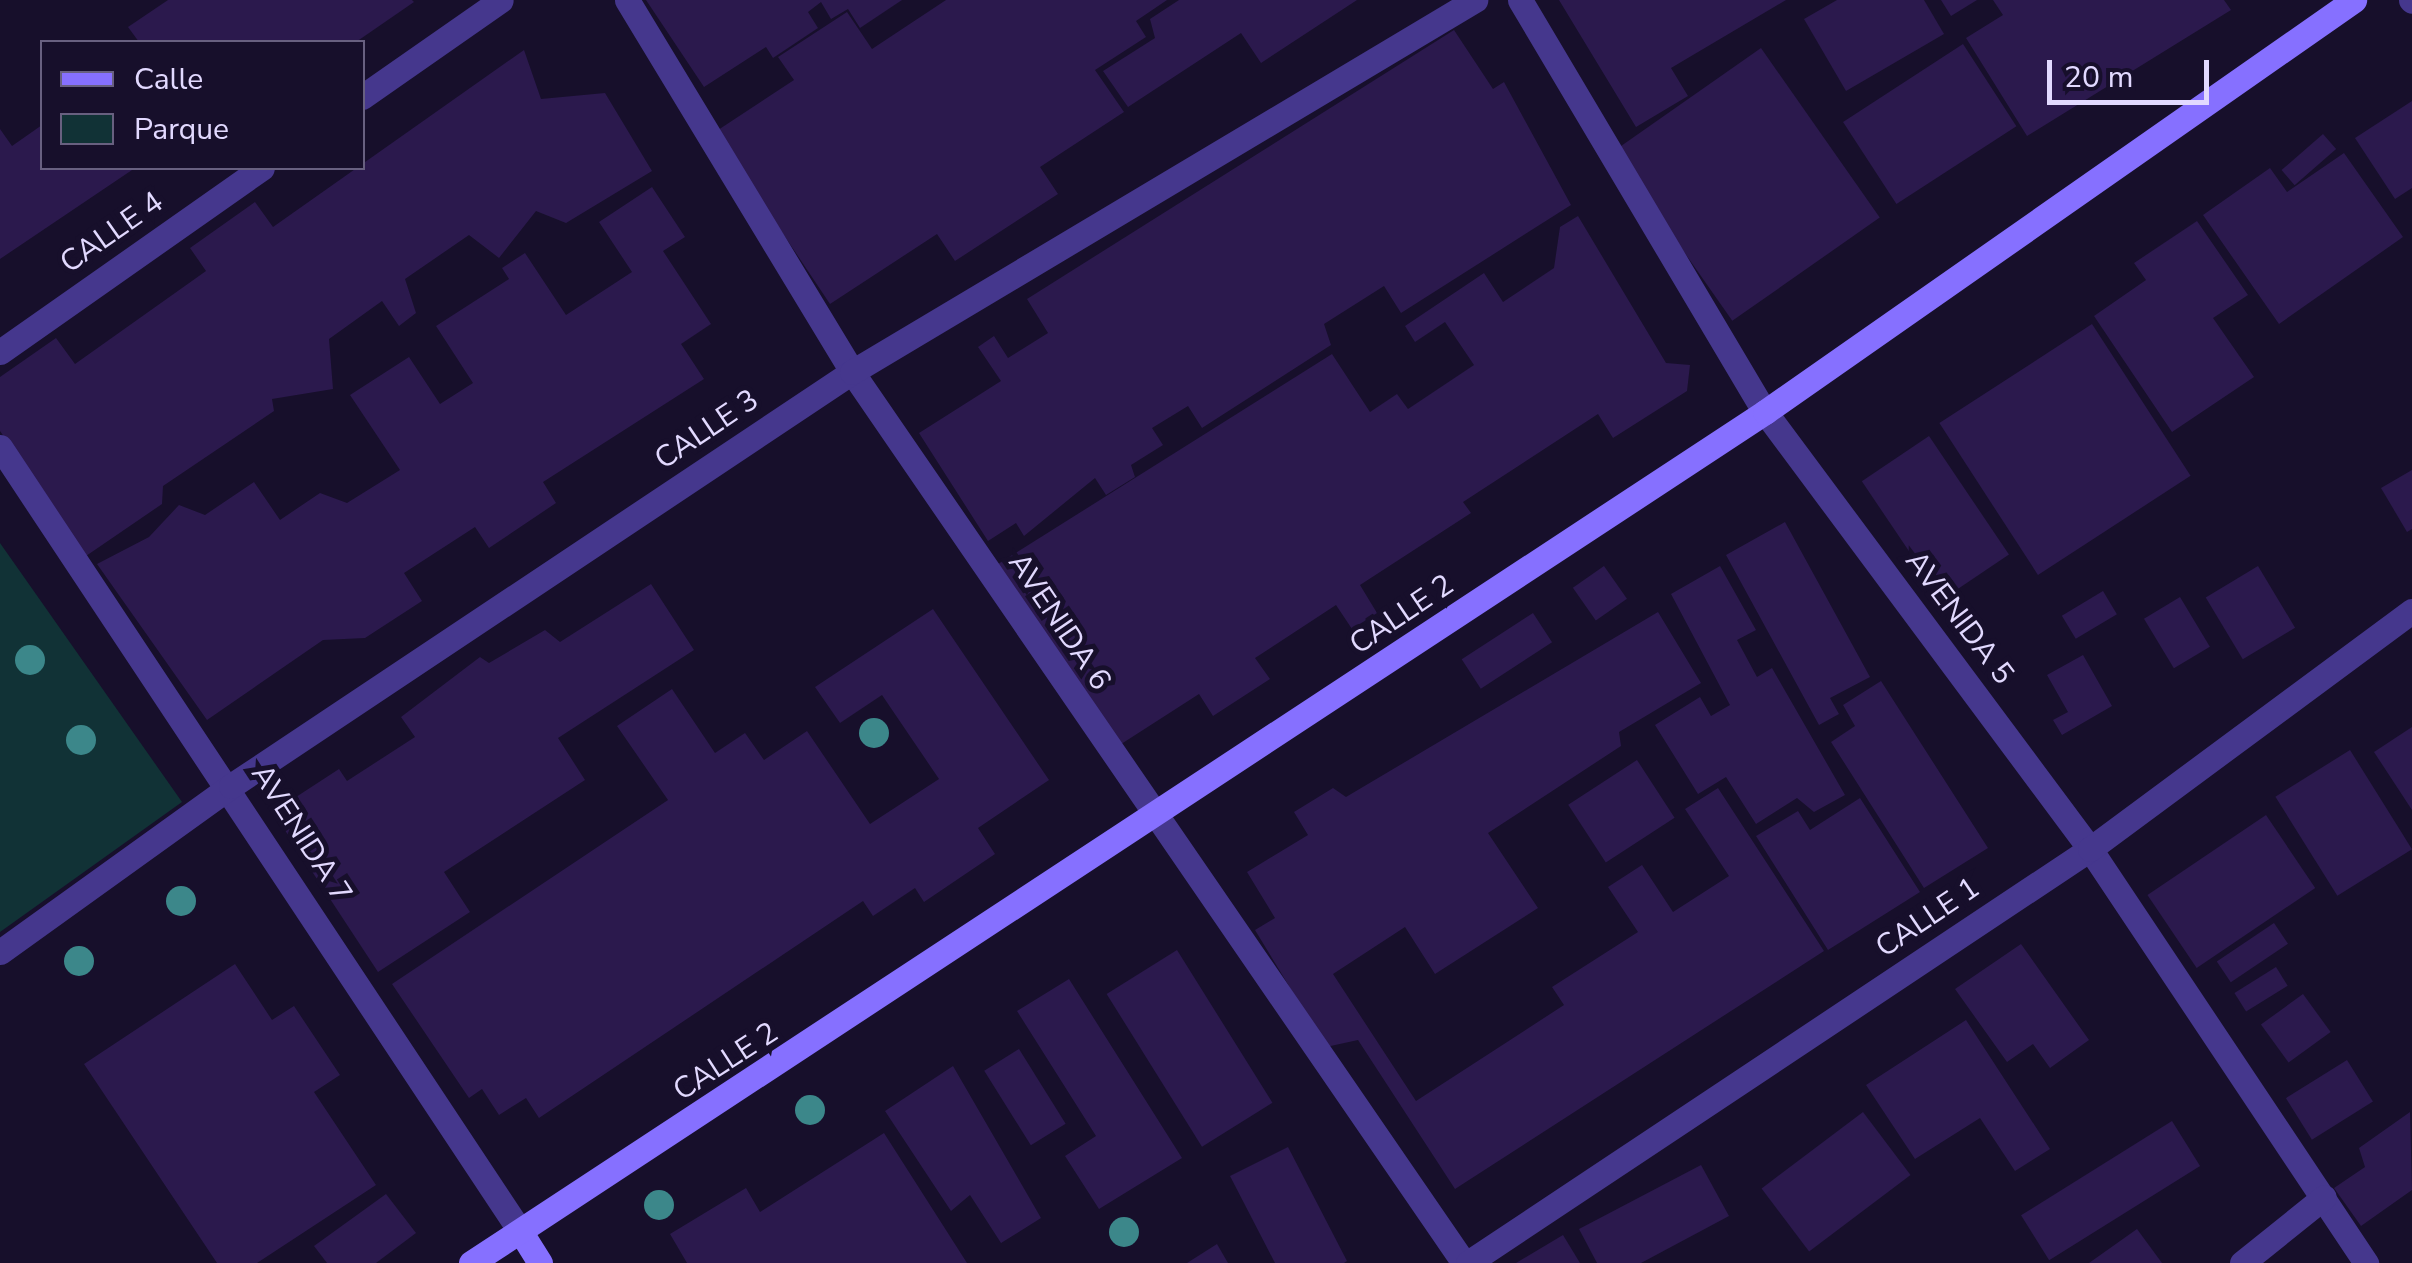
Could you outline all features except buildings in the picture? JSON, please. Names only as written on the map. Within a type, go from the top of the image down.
[{"type":"main road","name":"CALLE 2","points":[[471,1263],[522,1234],[1154,820],[1764,412],[2354,0]]},
{"type":"main road","name":"AVENIDA 7","points":[[522,1234],[540,1263]]},
{"type":"street","points":[[365,95],[500,0]]},
{"type":"street","name":"AVENIDA 6","points":[[627,0],[852,372],[1154,820],[1466,1263]]},
{"type":"street","name":"CALLE 3","points":[[0,952],[231,786],[852,372],[1474,0]]},
{"type":"street","name":"AVENIDA 5","points":[[1520,0],[1764,412],[2090,849],[2366,1263]]},
{"type":"street","name":"CALLE 4","points":[[0,352],[259,170]]},
{"type":"street","name":"AVENIDA 7","points":[[0,447],[231,786],[522,1234]]},
{"type":"street","name":"CALLE 1","points":[[1466,1263],[2090,849],[2412,611]]},
{"type":"street","points":[[2242,1263],[2324,1197]]},
{"type":"green space","points":[[0,543],[182,802],[0,932]]}]
